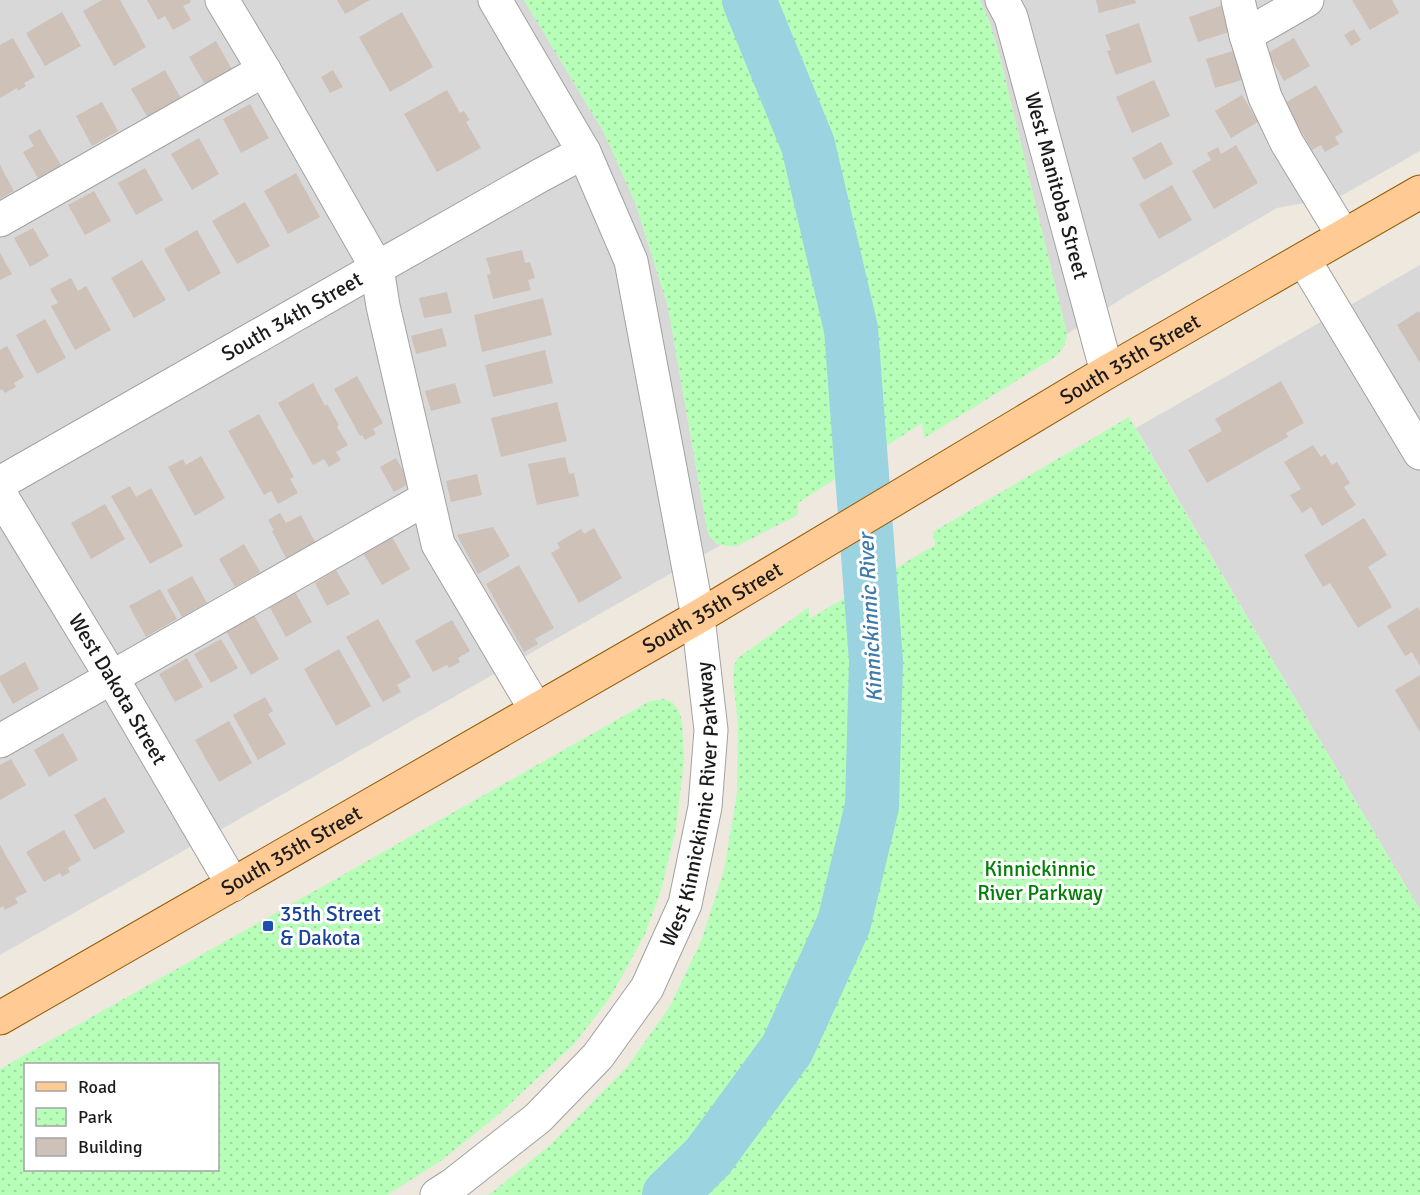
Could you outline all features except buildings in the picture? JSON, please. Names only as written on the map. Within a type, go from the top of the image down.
[{"type":"main road","name":"South 35th Street","points":[[0,1018],[698,617],[1107,372],[1420,192]]},
{"type":"street","points":[[222,0],[377,268],[383,306],[438,544],[536,710]]},
{"type":"street","name":"West Kinnickinnic River Parkway","points":[[437,1195],[538,1118],[598,1056],[646,988],[685,904],[705,807],[711,730],[698,617],[631,261],[584,152],[495,0]]},
{"type":"street","name":"West Manitoba Street","points":[[1002,0],[1011,17],[1107,372]]},
{"type":"street","points":[[1238,0],[1265,97],[1287,143],[1344,235]]},
{"type":"street","points":[[1246,35],[1307,0]]},
{"type":"street","points":[[0,220],[264,70]]},
{"type":"street","name":"South 34th Street","points":[[0,483],[584,152]]},
{"type":"street","points":[[1304,260],[1420,453]]},
{"type":"street","name":"West Dakota Street","points":[[0,494],[112,678],[233,885]]},
{"type":"street","points":[[0,741],[427,498]]},
{"type":"shaded area","points":[[0,0],[524,0],[603,131],[635,202],[668,307],[705,518],[716,543],[721,545],[0,955]]},
{"type":"shaded area","points":[[980,0],[1420,0],[1420,151],[1341,196],[1277,208],[1126,296],[1067,334],[998,49]]},
{"type":"shaded area","points":[[1420,265],[1420,910],[1136,428]]},
{"type":"green space","points":[[524,0],[980,0],[998,49],[1067,334],[1062,349],[1055,357],[924,438],[922,423],[798,503],[798,515],[737,546],[716,543],[708,534],[668,307],[635,202],[603,131]]},
{"type":"green space","name":"Kinnickinnic River Parkway","points":[[1129,417],[1420,910],[1420,1195],[489,1195],[550,1145],[628,1066],[670,1006],[702,939],[724,870],[737,793],[738,725],[733,677],[734,666],[738,658],[809,607],[809,619],[935,545],[933,532]]},
{"type":"green space","points":[[663,699],[672,702],[678,710],[682,720],[684,759],[676,829],[661,890],[645,934],[611,996],[575,1043],[498,1115],[442,1160],[387,1195],[0,1195],[0,1069],[650,701]]},
{"type":"waterway","name":"Kinnickinnic River","points":[[669,1195],[708,1157],[787,1049],[844,923],[872,806],[876,661],[851,329],[808,145],[749,0]]},
{"type":"place","name":"35th Street & Dakota","points":[[268,926]]}]
